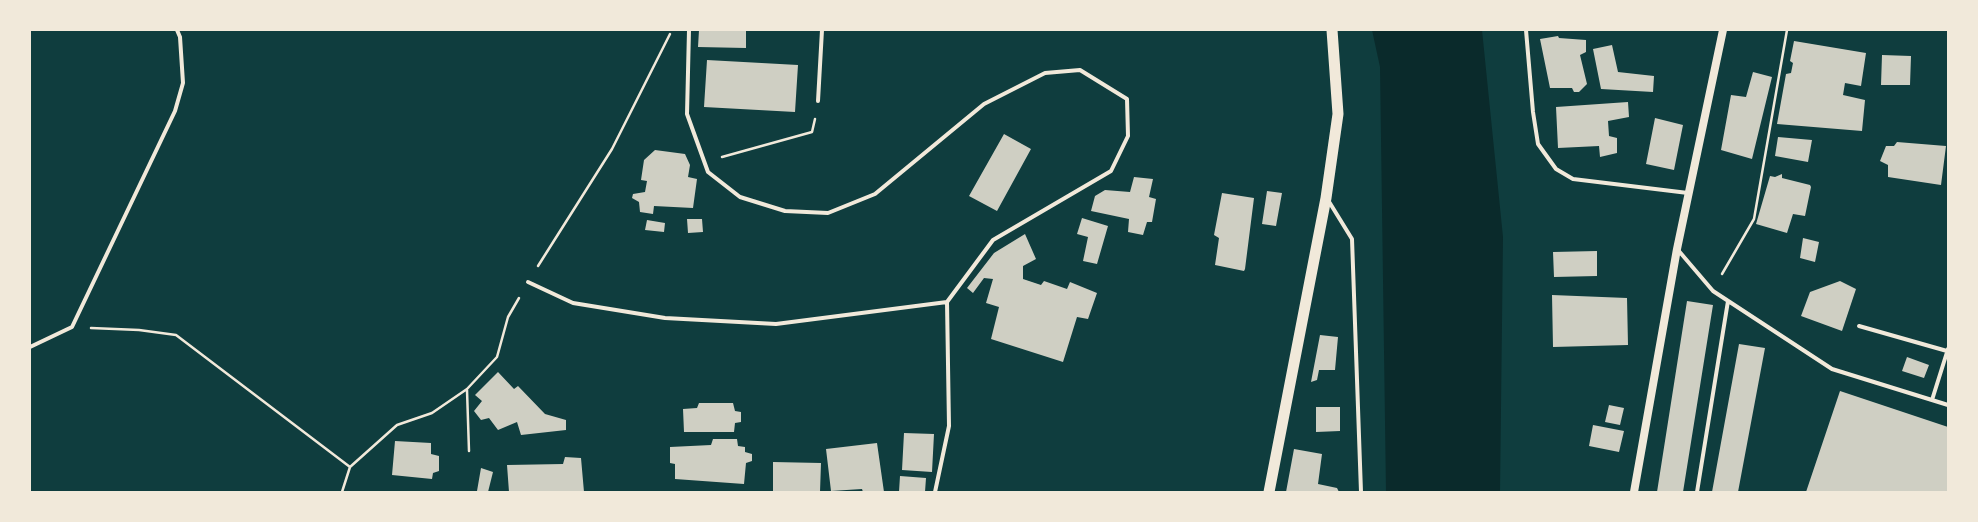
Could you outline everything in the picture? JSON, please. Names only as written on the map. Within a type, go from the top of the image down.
[{"type":"highway","points":[[1269,492],[1326,198],[1338,114],[1332,30]]},
{"type":"main road","points":[[1634,492],[1677,249],[1723,30]]},
{"type":"street","points":[[30,347],[72,327],[175,111],[182,83],[180,37],[177,30]]},
{"type":"street","points":[[689,30],[687,114],[708,172],[740,197],[785,211],[828,213],[875,194],[984,104],[1045,73],[1080,70],[1127,99],[1128,136],[1110,171],[993,240],[947,302],[949,426],[935,492]]},
{"type":"street","points":[[818,101],[822,30]]},
{"type":"street","points":[[1526,30],[1533,112],[1538,144],[1556,169],[1574,179],[1688,193]]},
{"type":"street","points":[[1326,198],[1352,239],[1361,492]]},
{"type":"street","points":[[1677,249],[1713,291],[1832,369],[1948,405]]},
{"type":"street","points":[[528,282],[573,303],[673,319],[776,324],[947,302]]},
{"type":"street","points":[[1697,492],[1728,301]]},
{"type":"street","points":[[1859,326],[1948,350],[1932,400]]},
{"type":"path","points":[[342,492],[350,467],[398,425],[432,413],[467,389],[497,357],[508,317],[528,282],[612,149],[672,30]]},
{"type":"path","points":[[1713,291],[1754,219],[1788,30]]},
{"type":"path","points":[[704,162],[812,132]]},
{"type":"path","points":[[72,327],[139,330],[176,335],[350,467]]},
{"type":"path","points":[[467,389],[469,450]]},
{"type":"water","points":[[1372,30],[1482,30],[1503,237],[1500,492],[1386,492],[1380,67]]},
{"type":"building","points":[[699,30],[746,30],[746,48],[698,47]]},
{"type":"building","points":[[1558,36],[1559,38],[1586,40],[1586,52],[1580,55],[1587,84],[1579,92],[1574,92],[1572,88],[1550,88],[1540,39]]},
{"type":"building","points":[[1794,41],[1866,53],[1861,86],[1845,83],[1843,95],[1865,100],[1862,131],[1777,124],[1786,74],[1791,73],[1793,63],[1790,61]]},
{"type":"building","points":[[1612,45],[1618,72],[1654,76],[1653,92],[1601,89],[1593,49]]},
{"type":"building","points":[[1882,55],[1911,56],[1910,85],[1881,85]]},
{"type":"building","points":[[707,60],[798,65],[795,112],[704,107]]},
{"type":"building","points":[[1753,72],[1772,77],[1752,159],[1721,150],[1731,95],[1746,97]]},
{"type":"building","points":[[1628,102],[1629,117],[1608,121],[1609,136],[1617,138],[1617,153],[1600,157],[1599,146],[1558,148],[1556,107]]},
{"type":"building","points":[[1655,118],[1683,125],[1674,170],[1646,164]]},
{"type":"building","points":[[1004,134],[1031,149],[997,211],[969,196]]},
{"type":"building","points":[[1778,137],[1812,140],[1808,162],[1775,156]]},
{"type":"building","points":[[1897,142],[1946,146],[1941,185],[1888,177],[1888,165],[1880,161],[1886,146],[1894,146]]},
{"type":"building","points":[[655,150],[685,154],[690,165],[688,177],[697,179],[693,208],[654,206],[653,214],[640,212],[639,202],[632,198],[633,194],[645,192],[647,181],[641,180],[644,160]]},
{"type":"building","points":[[1782,174],[1782,178],[1810,185],[1811,187],[1805,216],[1793,214],[1787,233],[1756,224],[1770,176],[1775,177]]},
{"type":"building","points":[[1134,177],[1153,179],[1149,197],[1156,199],[1152,222],[1147,222],[1143,235],[1128,232],[1129,219],[1091,211],[1095,196],[1105,190],[1130,192]]},
{"type":"building","points":[[1267,191],[1282,193],[1276,226],[1262,224]]},
{"type":"building","points":[[1222,193],[1254,198],[1244,271],[1215,265],[1219,238],[1214,235]]},
{"type":"building","points":[[1082,218],[1108,226],[1097,264],[1083,261],[1088,237],[1077,234]]},
{"type":"building","points":[[687,219],[702,219],[703,232],[688,233]]},
{"type":"building","points":[[647,220],[665,223],[664,232],[645,230]]},
{"type":"building","points":[[1025,234],[1036,259],[1023,266],[1023,279],[1041,285],[1044,281],[1067,289],[1070,282],[1097,293],[1088,319],[1077,317],[1063,362],[991,339],[999,307],[986,303],[993,279],[984,278],[973,293],[967,288],[994,253]]},
{"type":"building","points":[[1803,238],[1819,242],[1815,262],[1800,258]]},
{"type":"building","points":[[1597,251],[1597,276],[1554,277],[1553,252]]},
{"type":"building","points":[[1840,281],[1856,289],[1842,331],[1801,316],[1810,292]]},
{"type":"building","points":[[1552,295],[1627,298],[1628,345],[1553,347]]},
{"type":"building","points":[[1687,301],[1713,305],[1683,492],[1657,492]]},
{"type":"building","points":[[1320,335],[1338,337],[1335,370],[1319,370],[1317,380],[1311,382]]},
{"type":"building","points":[[1739,344],[1765,348],[1738,492],[1712,492]]},
{"type":"building","points":[[1907,357],[1929,365],[1924,378],[1902,371]]},
{"type":"building","points":[[498,372],[514,389],[518,386],[545,414],[566,420],[566,430],[521,435],[517,422],[498,430],[489,418],[481,420],[474,411],[482,401],[475,395]]},
{"type":"building","points":[[1840,391],[1948,427],[1948,492],[1806,492]]},
{"type":"building","points":[[699,403],[733,403],[735,411],[741,412],[741,422],[735,423],[734,432],[684,432],[683,409],[697,408]]},
{"type":"building","points":[[1609,405],[1624,408],[1620,425],[1605,422]]},
{"type":"building","points":[[1316,407],[1340,407],[1340,431],[1316,432]]},
{"type":"building","points":[[1593,425],[1624,431],[1619,452],[1589,446]]},
{"type":"building","points":[[904,433],[934,434],[932,472],[902,470]]},
{"type":"building","points":[[713,439],[737,439],[738,446],[745,447],[745,452],[752,454],[752,461],[746,463],[744,484],[675,479],[675,464],[670,463],[670,447],[711,445]]},
{"type":"building","points":[[395,441],[431,443],[431,454],[439,456],[439,471],[433,473],[432,479],[392,475]]},
{"type":"building","points":[[877,443],[884,492],[863,492],[862,489],[831,491],[826,449]]},
{"type":"building","points":[[1294,449],[1322,454],[1318,484],[1337,488],[1339,492],[1286,492]]},
{"type":"building","points":[[565,457],[581,458],[584,492],[509,492],[507,465],[563,464]]},
{"type":"building","points":[[773,462],[821,463],[820,492],[773,492]]},
{"type":"building","points":[[481,468],[493,472],[488,492],[477,491]]},
{"type":"building","points":[[900,476],[926,478],[925,492],[899,492]]}]
